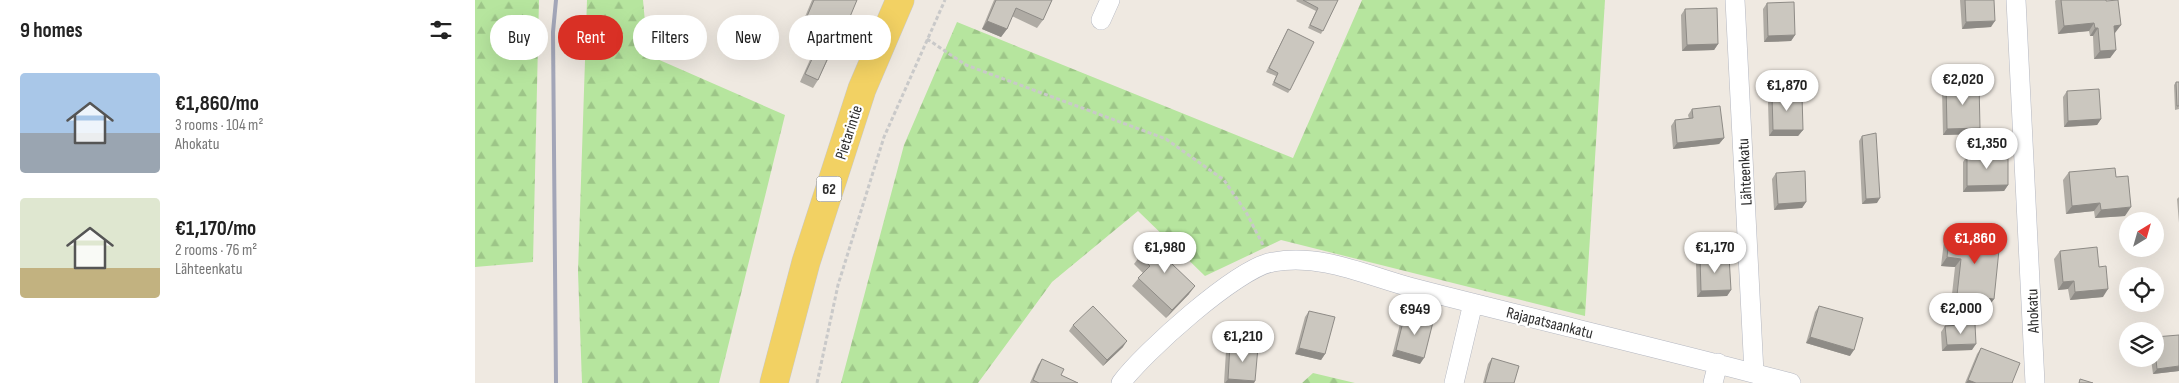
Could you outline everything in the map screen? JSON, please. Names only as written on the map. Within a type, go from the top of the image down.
[{"type":"main road","name":"Pietarintie","points":[[774,383],[806,262],[862,89],[900,0]]},
{"type":"street","points":[[1101,20],[1110,0]]},
{"type":"street","name":"Lähteenkatu","points":[[1735,0],[1754,373]]},
{"type":"street","name":"Ahokatu","points":[[2015,0],[2035,383]]},
{"type":"street","name":"Rajapatsaankatu","points":[[1272,262],[1310,260],[1345,266],[1414,289],[1718,363],[1791,383]]},
{"type":"street","points":[[1121,383],[1156,345],[1233,281],[1272,262]]},
{"type":"street","points":[[1454,383],[1473,303]]},
{"type":"street","points":[[1713,383],[1718,363]]},
{"type":"path","points":[[817,383],[838,286],[885,137],[945,0]]},
{"type":"path","points":[[927,39],[965,65],[1166,139],[1223,180],[1246,212],[1272,262]]},
{"type":"green space","points":[[475,0],[539,0],[539,15],[490,15],[490,60],[538,60],[533,262],[475,267]]},
{"type":"green space","points":[[587,0],[643,0],[644,15],[633,15],[633,60],[659,60],[785,115],[719,383],[582,383],[578,272],[585,60],[623,60],[623,15],[587,15]]},
{"type":"green space","points":[[1362,0],[1605,0],[1585,316],[1281,240],[1205,276],[1138,211],[1052,282],[978,383],[841,383],[904,145],[957,22],[1293,158]]},
{"type":"green space","points":[[1313,373],[1355,383],[1302,383]]},
{"type":"building","points":[[814,0],[857,0],[851,15],[808,15]]},
{"type":"building","points":[[996,0],[1052,0],[1043,20],[1016,8],[1007,29],[987,21]]},
{"type":"building","points":[[1303,0],[1338,0],[1323,31],[1310,25],[1318,8]]},
{"type":"building","points":[[1965,0],[1994,0],[1995,21],[1966,22]]},
{"type":"building","points":[[2061,0],[2118,0],[2121,25],[2114,26],[2116,50],[2100,51],[2098,28],[2095,28],[2094,23],[2064,26]]},
{"type":"building","points":[[1794,2],[1795,35],[1768,36],[1767,3]]},
{"type":"building","points":[[1717,8],[1718,44],[1687,45],[1685,9]]},
{"type":"building","points":[[1288,29],[1314,42],[1290,90],[1274,82],[1278,73],[1269,68]]},
{"type":"building","points":[[812,60],[827,60],[818,80],[805,74]]},
{"type":"building","points":[[2176,82],[2179,82],[2179,106],[2177,106]]},
{"type":"building","points":[[1946,83],[1979,83],[1980,128],[1947,129]]},
{"type":"building","points":[[2099,89],[2101,119],[2068,121],[2067,91]]},
{"type":"building","points":[[1772,95],[1802,95],[1803,130],[1773,130]]},
{"type":"building","points":[[1720,106],[1724,138],[1677,143],[1675,120],[1693,118],[1692,109]]},
{"type":"building","points":[[1876,133],[1880,198],[1866,199],[1862,136]]},
{"type":"building","points":[[2008,155],[2008,185],[1967,186],[1967,156]]},
{"type":"building","points":[[2115,168],[2116,177],[2128,176],[2131,207],[2101,210],[2100,203],[2072,206],[2069,172]]},
{"type":"building","points":[[1805,171],[1806,202],[1778,204],[1776,173]]},
{"type":"building","points":[[1950,233],[1990,237],[1989,249],[1999,250],[1994,299],[1957,295],[1961,259],[1947,257]]},
{"type":"building","points":[[1160,235],[1180,255],[1172,264],[1195,286],[1172,310],[1138,278],[1150,266],[1140,256]]},
{"type":"building","points":[[2097,247],[2099,267],[2106,266],[2108,289],[2075,292],[2074,281],[2063,282],[2060,251]]},
{"type":"building","points":[[1729,256],[1731,290],[1701,291],[1700,257]]},
{"type":"building","points":[[1093,306],[1127,341],[1107,360],[1073,325]]},
{"type":"building","points":[[1819,306],[1863,318],[1854,350],[1810,337]]},
{"type":"building","points":[[1309,311],[1335,317],[1325,354],[1299,348]]},
{"type":"building","points":[[1405,314],[1433,322],[1424,358],[1396,350]]},
{"type":"building","points":[[1975,324],[1976,344],[1947,345],[1945,326]]},
{"type":"building","points":[[2179,335],[2179,366],[2157,369],[2157,367],[2164,367],[2164,336]]},
{"type":"building","points":[[1230,345],[1258,347],[1255,381],[1228,379]]},
{"type":"building","points":[[1981,348],[2020,363],[2012,383],[1976,383],[1968,380]]},
{"type":"building","points":[[1492,358],[1519,366],[1514,383],[1485,383]]},
{"type":"building","points":[[1042,359],[1064,369],[1061,375],[1078,383],[1039,383],[1033,380]]},
{"type":"building","points":[[2080,379],[2093,383],[2079,383]]},
{"type":"railway","points":[[556,0],[553,32],[556,383]]}]
